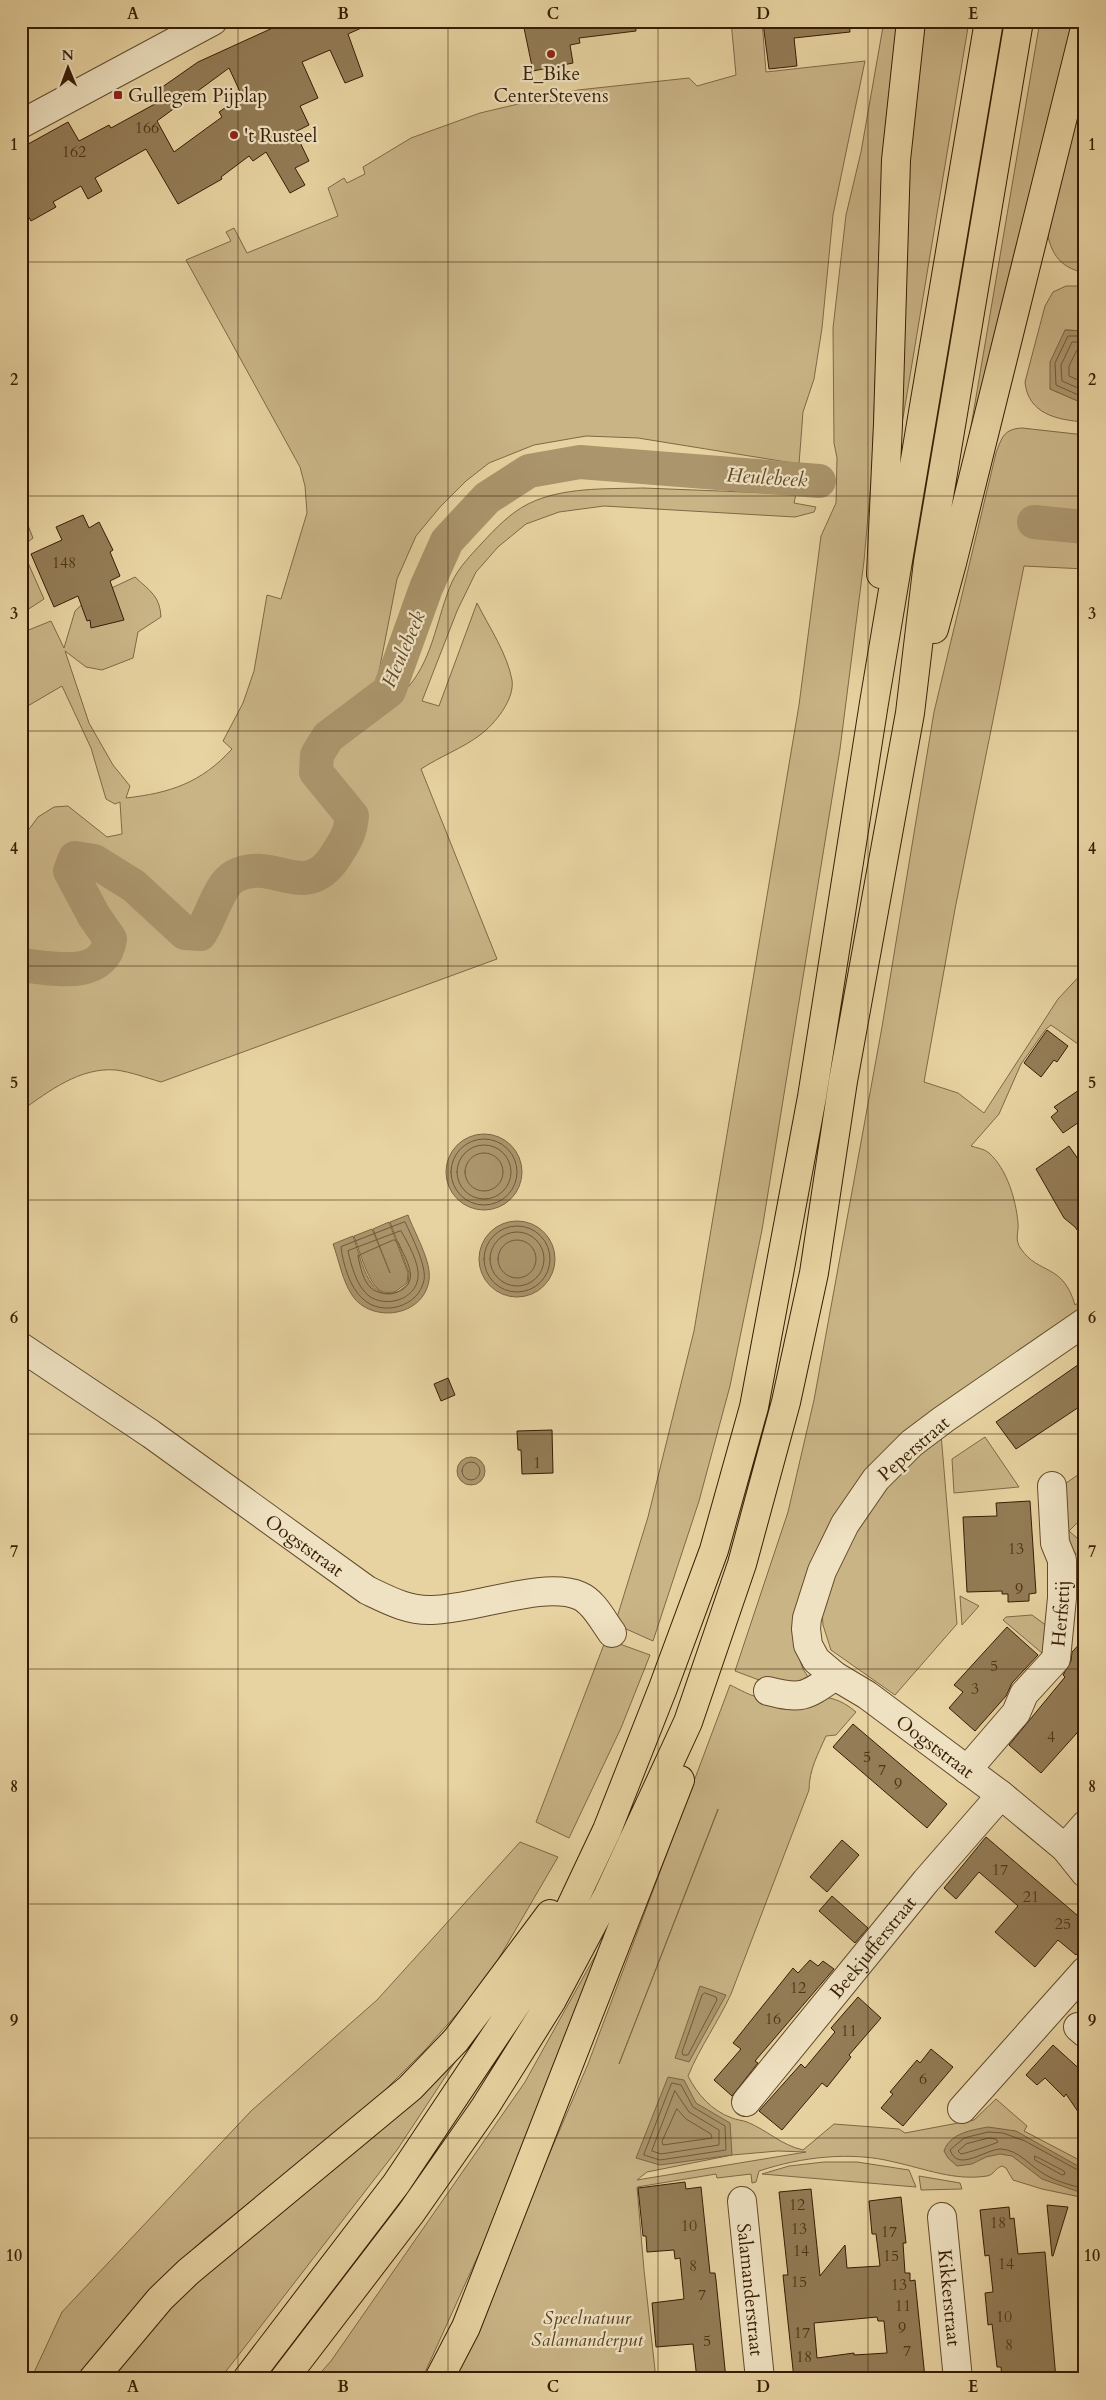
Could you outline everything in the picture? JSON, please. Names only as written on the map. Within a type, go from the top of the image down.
[{"type":"highway","points":[[874,703],[888,424],[896,160],[910,21]]},
{"type":"highway","points":[[247,2379],[396,2184],[528,1985],[565,1919],[607,1830],[663,1688],[714,1550],[754,1407],[812,1097],[874,703],[988,21]]},
{"type":"highway","points":[[284,2379],[411,2214],[485,2107],[552,2000],[608,1895],[688,1722],[742,1564],[786,1402],[814,1273],[843,1081],[910,713],[928,562],[1019,21]]},
{"type":"highway","points":[[910,713],[952,563],[1085,28]]},
{"type":"highway","points":[[439,2379],[466,2328],[683,1773],[688,1722]]},
{"type":"highway","points":[[98,2375],[154,2306],[188,2272],[410,2088],[456,2040],[533,1939],[607,1830]]},
{"type":"street","points":[[21,124],[213,21]]},
{"type":"street","name":"Peperstraat","points":[[835,1676],[816,1660],[808,1645],[807,1618],[822,1571],[841,1532],[876,1479],[912,1443],[1085,1322]]},
{"type":"street","name":"Oogststraat","points":[[21,1347],[152,1434],[367,1590],[400,1606],[432,1610],[503,1600],[544,1590],[578,1595],[589,1602],[612,1633]]},
{"type":"street","name":"Herfsttij","points":[[967,1770],[1016,1713],[1024,1694],[1056,1658],[1062,1598],[1062,1560],[1055,1543],[1052,1486]]},
{"type":"street","points":[[768,1691],[792,1697],[809,1694],[835,1676]]},
{"type":"street","name":"Oogststraat","points":[[835,1676],[867,1695],[1001,1795],[1065,1848],[1085,1873]]},
{"type":"street","name":"Beekjufferstraat","points":[[746,2102],[926,1881],[1001,1795]]},
{"type":"street","points":[[1065,1848],[1085,1825]]},
{"type":"street","points":[[962,2109],[1085,1971]]},
{"type":"street","name":"Salamanderstraat","points":[[742,2201],[760,2379]]},
{"type":"street","name":"Kikkerstraat","points":[[942,2218],[958,2379]]},
{"type":"green space","points":[[731,21],[762,21],[766,72],[865,61],[833,215],[822,328],[814,379],[803,412],[799,464],[638,438],[586,436],[534,445],[489,463],[466,481],[440,507],[416,536],[397,579],[375,692],[323,737],[310,761],[307,775],[315,786],[336,806],[342,818],[340,835],[336,845],[324,862],[308,872],[300,873],[278,866],[260,864],[237,870],[227,876],[219,885],[202,920],[194,923],[182,922],[126,875],[77,848],[64,857],[64,868],[97,930],[102,947],[94,954],[74,961],[53,962],[21,959],[21,840],[38,817],[54,807],[68,806],[107,837],[122,834],[120,802],[115,804],[106,799],[91,748],[62,686],[26,707],[21,697],[21,633],[51,621],[64,648],[75,611],[88,599],[135,577],[145,586],[159,604],[161,617],[138,632],[133,658],[102,670],[86,667],[65,651],[89,723],[113,765],[130,786],[126,798],[157,793],[184,784],[209,770],[232,749],[223,741],[243,703],[254,671],[267,595],[281,599],[307,513],[305,486],[300,467],[186,260],[231,241],[226,232],[234,228],[247,253],[338,216],[328,188],[344,178],[347,183],[365,174],[363,167],[411,138],[480,113],[578,90],[689,78],[697,86],[736,75]]},
{"type":"green space","points":[[884,21],[900,21],[878,298],[872,472],[864,561],[840,749],[762,1230],[730,1386],[699,1501],[653,1641],[615,1624],[648,1517],[694,1331],[799,705],[821,536],[836,503],[837,458],[834,443],[833,328],[846,215],[861,152]]},
{"type":"green space","points":[[922,21],[969,21],[891,490],[908,161]]},
{"type":"green space","points":[[1040,21],[1075,21],[959,497]]},
{"type":"green space","points":[[1085,70],[1085,273],[1068,267],[1056,257],[1046,226]]},
{"type":"green space","points":[[1066,286],[1085,286],[1085,331],[1065,330],[1050,389],[1085,404],[1085,422],[1055,417],[1038,408],[1027,393],[1025,382],[1045,306],[1053,292]]},
{"type":"green space","points":[[1022,428],[1085,435],[1085,515],[1032,510],[1030,531],[1085,536],[1085,569],[1024,566],[955,909],[924,1082],[958,1093],[984,1113],[1058,999],[1085,970],[1085,1049],[1051,1025],[1046,1029],[1021,1064],[999,1114],[971,1146],[989,1153],[1006,1176],[1015,1205],[1018,1223],[1017,1239],[1021,1249],[1035,1263],[1050,1271],[1064,1282],[1075,1305],[1085,1298],[1085,1309],[890,1449],[798,1655],[803,1669],[810,1680],[775,1686],[735,1671],[788,1512],[814,1400],[882,1027],[934,712],[996,453],[1000,442],[1007,432]]},
{"type":"green space","points":[[643,488],[796,494],[794,503],[816,507],[814,512],[795,517],[604,506],[559,512],[526,524],[498,547],[476,572],[457,611],[422,701],[439,706],[477,603],[497,640],[510,670],[512,687],[510,695],[498,718],[480,735],[421,769],[497,959],[161,1082],[116,1070],[90,1072],[54,1088],[21,1111],[21,971],[59,973],[89,971],[110,960],[115,950],[115,934],[111,925],[81,881],[79,872],[82,869],[96,871],[110,878],[125,889],[166,928],[178,937],[190,941],[199,940],[206,934],[228,892],[235,883],[244,878],[261,875],[271,876],[315,886],[345,854],[362,823],[356,803],[322,770],[325,758],[331,747],[348,729],[409,686],[430,649],[452,582],[466,561],[492,532],[509,517],[521,508],[541,498],[584,490]]},
{"type":"green space","points":[[21,508],[33,538],[21,547]]},
{"type":"green space","points":[[21,547],[44,599],[21,614]]},
{"type":"green space","points":[[941,1434],[957,1624],[895,1695],[831,1650],[823,1625],[822,1611],[849,1533],[880,1489]]},
{"type":"green space","points":[[985,1437],[1019,1487],[954,1493],[952,1459]]},
{"type":"green space","points":[[1085,1470],[1085,1482],[1078,1489],[1085,1495],[1085,1515],[1069,1531],[1085,1545],[1085,1556],[1079,1557],[1063,1539],[1059,1488]]},
{"type":"green space","points":[[960,1596],[979,1606],[962,1625]]},
{"type":"green space","points":[[1032,1615],[1047,1626],[1049,1649],[1042,1653],[1003,1620],[1006,1617]]},
{"type":"green space","points":[[606,1639],[650,1655],[621,1728],[569,1838],[536,1822]]},
{"type":"green space","name":"Speelnatuur Salamanderput","points":[[730,1685],[750,1695],[762,1698],[775,1699],[811,1696],[833,1699],[845,1704],[856,1712],[836,1735],[826,1736],[812,1769],[809,1790],[731,1994],[688,2076],[701,2095],[718,2111],[734,2119],[754,2125],[788,2145],[803,2150],[834,2124],[899,2129],[905,2133],[974,2120],[996,2099],[1027,2126],[1024,2131],[1085,2163],[1085,2198],[1042,2189],[1013,2180],[1006,2168],[1002,2166],[989,2175],[963,2177],[940,2174],[878,2159],[843,2156],[809,2159],[775,2166],[759,2171],[756,2182],[752,2183],[751,2174],[717,2178],[716,2174],[637,2187],[656,2379],[448,2379],[509,2248],[588,2064]],"holes":[[[718,1809],[718,1810],[619,2064]],[[778,2151],[806,2152],[637,2180],[647,2172],[732,2155]]]},
{"type":"green space","points":[[520,1842],[558,1857],[485,1982],[425,2050],[370,2105],[204,2239],[159,2281],[125,2318],[80,2379],[31,2379],[62,2312],[251,2111],[377,2000]]},
{"type":"green space","points":[[629,1895],[551,2095],[422,2379],[315,2379],[331,2361],[525,2082]]},
{"type":"green space","points":[[486,2015],[397,2150],[220,2379],[110,2379],[142,2336],[188,2290],[376,2135]]},
{"type":"green space","points":[[824,2162],[857,2162],[909,2170],[916,2187],[762,2174],[789,2166]]},
{"type":"green space","points":[[919,2176],[960,2183],[962,2189],[921,2190]]},
{"type":"water","points":[[1065,330],[1085,331],[1085,404],[1050,389],[1050,362]]},
{"type":"water","points":[[484,1134],[498,1137],[511,1145],[519,1158],[522,1172],[519,1186],[511,1199],[498,1207],[484,1210],[470,1207],[457,1199],[449,1186],[446,1172],[449,1158],[457,1145],[470,1137]]},
{"type":"water","points":[[408,1215],[428,1265],[429,1280],[425,1292],[418,1302],[407,1309],[383,1313],[371,1310],[352,1295],[343,1276],[333,1244],[353,1236],[366,1275],[372,1284],[386,1294],[400,1291],[408,1284],[409,1273],[390,1222]]},
{"type":"water","points":[[517,1221],[531,1224],[544,1232],[552,1245],[555,1259],[552,1273],[544,1286],[531,1294],[517,1297],[503,1294],[490,1286],[482,1273],[479,1259],[482,1245],[490,1232],[503,1224]]},
{"type":"water","points":[[389,1222],[408,1273],[407,1283],[395,1292],[383,1292],[378,1289],[369,1276],[354,1236],[372,1229],[390,1273],[373,1229]]},
{"type":"water","points":[[471,1457],[481,1461],[485,1471],[481,1481],[471,1485],[461,1481],[457,1471],[461,1461]]},
{"type":"water","points":[[700,1986],[726,1995],[689,2062],[675,2058]]},
{"type":"water","points":[[668,2077],[684,2080],[696,2103],[730,2123],[732,2155],[660,2165],[636,2158]]},
{"type":"water","points":[[988,2127],[1016,2131],[1085,2170],[1085,2194],[1042,2179],[1012,2156],[1000,2154],[986,2157],[972,2164],[957,2166],[948,2158],[944,2151],[956,2136],[975,2129]]},
{"type":"building","points":[[288,21],[377,21],[348,34],[363,76],[345,83],[330,50],[302,62],[318,98],[300,106],[309,125],[295,132],[309,161],[295,168],[305,185],[290,193],[266,152],[253,161],[249,156],[221,177],[222,179],[178,204],[146,149],[95,178],[102,191],[88,199],[81,186],[53,202],[56,207],[31,221],[26,212],[21,215],[21,148],[68,122],[79,141],[109,125],[111,128],[164,99],[158,90],[198,62]],"holes":[[[229,68],[242,96],[219,112],[222,117],[174,152],[157,121]]]},
{"type":"building","name":"E_Bike CenterStevens","points":[[561,21],[635,21],[636,31],[579,38],[580,43],[570,45],[573,63],[533,71],[524,28]]},
{"type":"building","points":[[768,21],[849,21],[850,32],[794,38],[797,66],[769,69],[763,23]]},
{"type":"building","points":[[83,515],[89,528],[99,522],[113,550],[110,552],[120,576],[110,581],[124,620],[91,628],[90,620],[87,621],[78,596],[54,607],[31,554],[62,540],[56,527]]},
{"type":"building","points":[[1047,1030],[1068,1046],[1057,1062],[1054,1060],[1041,1077],[1024,1063]]},
{"type":"building","points":[[1085,1086],[1085,1118],[1063,1133],[1051,1117],[1058,1111],[1054,1107]]},
{"type":"building","points":[[1069,1146],[1085,1169],[1085,1241],[1075,1227],[1064,1218],[1036,1169]]},
{"type":"building","points":[[1085,1360],[1085,1403],[1016,1449],[996,1422]]},
{"type":"building","points":[[448,1378],[455,1395],[441,1401],[434,1384]]},
{"type":"building","points":[[552,1430],[553,1473],[522,1474],[521,1450],[518,1450],[517,1431]]},
{"type":"building","points":[[1030,1501],[1036,1593],[1029,1594],[1029,1601],[1008,1602],[1008,1594],[1002,1594],[1002,1591],[967,1592],[963,1517],[997,1516],[996,1503]]},
{"type":"building","points":[[1007,1627],[1038,1655],[1012,1683],[1006,1696],[975,1731],[949,1708],[963,1692],[954,1685]]},
{"type":"building","points":[[1085,1638],[1085,1724],[1041,1773],[1009,1745],[1065,1677],[1063,1675],[1071,1661],[1072,1652]]},
{"type":"building","points":[[853,1724],[947,1804],[927,1828],[833,1747]]},
{"type":"building","points":[[986,1837],[1085,1922],[1085,1945],[1076,1955],[1058,1940],[1035,1967],[995,1932],[1018,1906],[979,1872],[956,1899],[944,1888]]},
{"type":"building","points":[[842,1840],[859,1855],[827,1892],[810,1877]]},
{"type":"building","points":[[832,1896],[868,1928],[855,1943],[819,1911]]},
{"type":"building","points":[[810,1960],[818,1966],[823,1961],[834,1969],[755,2061],[758,2063],[732,2096],[714,2080],[741,2049],[733,2043],[793,1968],[798,1973]]},
{"type":"building","points":[[858,1997],[881,2018],[849,2055],[851,2057],[827,2087],[822,2083],[782,2130],[759,2111],[801,2064],[805,2068],[835,2032],[831,2028]]},
{"type":"building","points":[[1053,2045],[1085,2074],[1085,2122],[1066,2094],[1064,2097],[1045,2078],[1037,2085],[1026,2075]]},
{"type":"building","points":[[931,2049],[953,2067],[903,2126],[881,2108],[893,2094],[890,2092],[917,2060],[920,2063]]},
{"type":"building","points":[[685,2182],[686,2189],[701,2187],[710,2273],[715,2273],[716,2280],[726,2379],[697,2379],[693,2344],[656,2347],[652,2303],[684,2299],[680,2258],[675,2259],[674,2250],[647,2252],[646,2236],[643,2236],[638,2188]]},
{"type":"building","points":[[811,2189],[820,2276],[845,2245],[847,2268],[880,2266],[876,2234],[872,2234],[869,2201],[901,2197],[906,2243],[903,2243],[905,2273],[910,2273],[910,2281],[915,2280],[925,2378],[794,2379],[783,2275],[788,2275],[779,2192]],"holes":[[[877,2317],[878,2321],[884,2321],[887,2353],[854,2355],[854,2353],[817,2358],[814,2323]]]},
{"type":"building","points":[[1047,2205],[1068,2207],[1053,2256],[1052,2256]]},
{"type":"building","points":[[1009,2207],[1010,2219],[1014,2218],[1018,2254],[1045,2252],[1056,2379],[1002,2379],[1001,2367],[997,2367],[992,2324],[988,2325],[985,2293],[993,2292],[989,2255],[985,2256],[980,2210]]},
{"type":"waterway","name":"Heulebeek","points":[[21,965],[75,969],[98,961],[106,952],[110,939],[94,916],[70,871],[75,858],[94,861],[134,886],[185,933],[200,934],[224,886],[235,876],[249,871],[263,871],[300,878],[312,877],[323,870],[335,857],[344,842],[350,828],[352,816],[316,772],[317,755],[328,737],[389,691],[426,588],[447,541],[487,498],[529,471],[580,462],[819,481]]},
{"type":"waterway","name":"Heulebeek","points":[[1034,522],[1085,527]]},
{"type":"place","name":"E_Bike CenterStevens","points":[[551,54]]},
{"type":"place","name":"Gullegem Pijplap","points":[[118,95]]},
{"type":"place","name":"'t Rusteel","points":[[234,135]]}]
